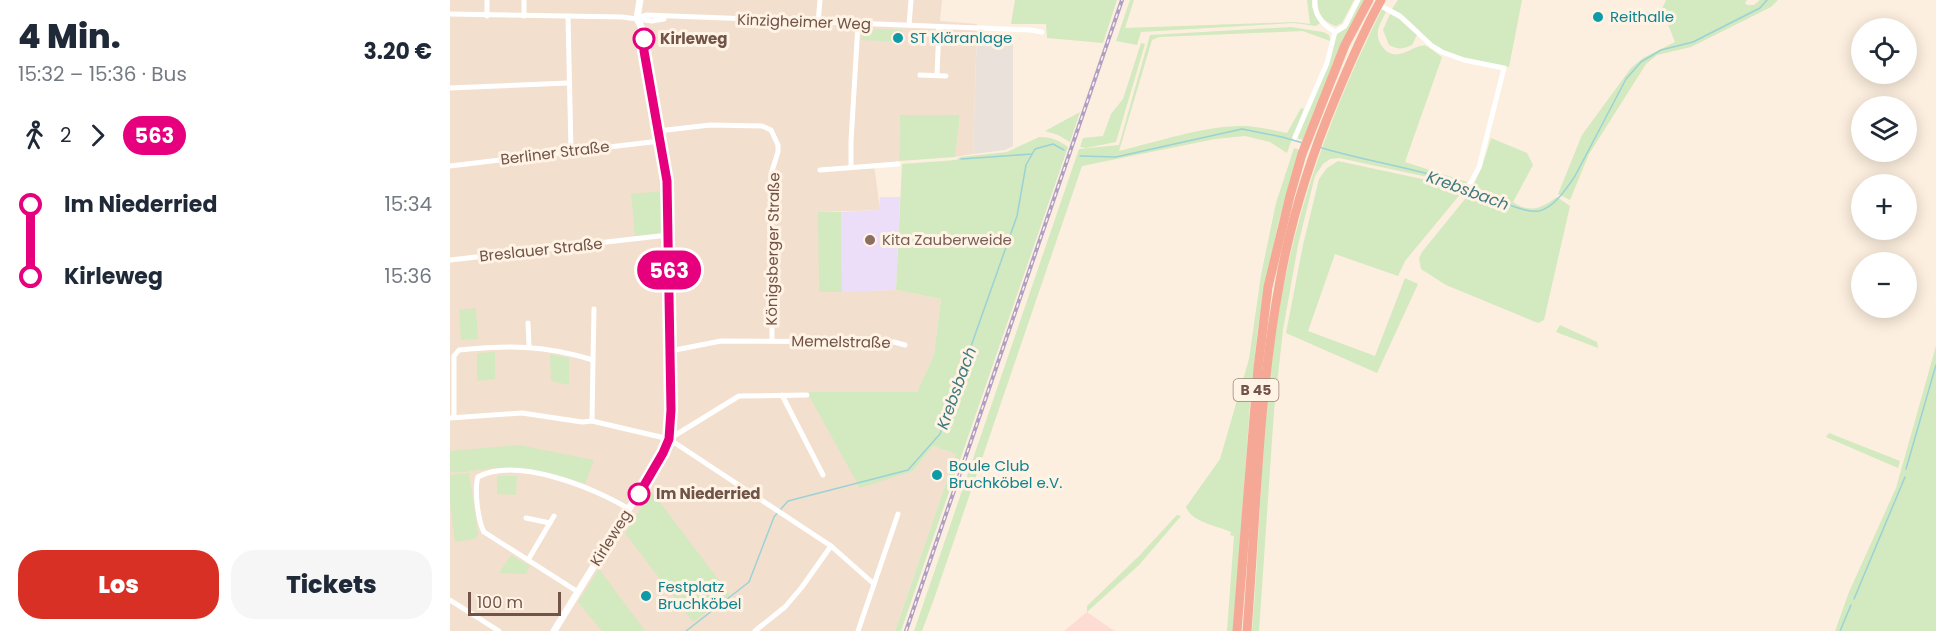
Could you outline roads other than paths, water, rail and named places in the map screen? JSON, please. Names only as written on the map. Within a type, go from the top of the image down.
[{"type":"highway","name":"B 45","points":[[1247,631],[1264,408],[1279,286],[1312,157],[1314,136],[1345,45],[1370,0]]},
{"type":"highway","name":"B 45","points":[[1237,631],[1262,329],[1277,246],[1302,154],[1314,136],[1381,0]]},
{"type":"street","points":[[487,0],[487,16]]},
{"type":"street","points":[[524,0],[524,16]]},
{"type":"street","name":"Kirleweg","points":[[554,631],[663,453],[669,439],[667,181],[644,51],[643,31],[635,9],[638,0]]},
{"type":"street","points":[[818,23],[820,0]]},
{"type":"street","points":[[909,25],[911,0]]},
{"type":"street","points":[[1315,0],[1320,20],[1335,32]]},
{"type":"street","points":[[1295,137],[1327,63],[1335,32],[1345,26],[1358,0]]},
{"type":"street","points":[[1370,0],[1400,16],[1432,46],[1442,52],[1464,60],[1504,68],[1479,167],[1466,192]]},
{"type":"street","name":"Kinzigheimer Weg","points":[[450,14],[637,18],[652,21],[668,17],[1042,32]]},
{"type":"street","points":[[568,16],[571,151]]},
{"type":"street","points":[[851,167],[850,141],[858,24]]},
{"type":"street","points":[[937,75],[939,27]]},
{"type":"street","points":[[920,75],[946,76]]},
{"type":"street","points":[[450,88],[568,83]]},
{"type":"street","name":"Königsberger Straße","points":[[658,131],[710,125],[762,126],[771,130],[776,137],[778,152],[771,174],[772,340]]},
{"type":"street","name":"Berliner Straße","points":[[450,166],[660,141]]},
{"type":"street","points":[[820,170],[898,164]]},
{"type":"street","name":"Breslauer Straße","points":[[450,260],[669,235]]},
{"type":"street","points":[[592,421],[594,309]]},
{"type":"street","points":[[528,323],[529,346]]},
{"type":"street","name":"Memelstraße","points":[[670,351],[721,341],[894,342],[905,345]]},
{"type":"street","points":[[593,360],[572,353],[529,346],[459,350],[454,356],[452,418],[522,413],[582,422],[592,421],[669,439],[831,546],[874,584]]},
{"type":"street","points":[[782,395],[823,475]]},
{"type":"street","points":[[669,439],[739,396],[807,395]]},
{"type":"street","points":[[578,592],[484,532],[480,526],[476,487],[478,477],[497,471],[529,472],[552,476],[599,492],[629,509]]},
{"type":"street","points":[[858,631],[898,514]]},
{"type":"street","points":[[528,560],[554,516]]},
{"type":"street","points":[[526,518],[550,523]]},
{"type":"street","points":[[755,631],[785,607],[831,546]]},
{"type":"street","points":[[450,600],[499,631]]},
{"type":"waterway","name":"Krebsbach","points":[[1319,147],[1430,174],[1513,206],[1539,211],[1555,202],[1572,181],[1626,79],[1641,62],[1661,50],[1693,42],[1760,8],[1767,0]]},
{"type":"waterway","name":"Krebsbach","points":[[1080,156],[1116,157],[1242,129],[1303,143]]},
{"type":"waterway","name":"Krebsbach","points":[[686,631],[749,582],[774,517],[788,501],[908,470],[940,434],[1017,216],[1026,165],[1035,149],[1053,144],[1064,150]]},
{"type":"waterway","points":[[961,159],[1032,154]]},
{"type":"waterway","points":[[1906,469],[1936,365]]},
{"type":"waterway","points":[[1854,599],[1905,477]]},
{"type":"waterway","points":[[1840,631],[1851,605]]},
{"type":"railway","points":[[906,631],[1122,0]]},
{"type":"place","name":"Reithalle","points":[[1598,17]]},
{"type":"place","name":"ST Kläranlage","points":[[898,38]]},
{"type":"place","name":"Kirleweg","points":[[644,39]]},
{"type":"place","name":"Kita Zauberweide","points":[[870,240]]},
{"type":"place","name":"Boule Club Bruchköbel e.V.","points":[[937,475]]},
{"type":"place","name":"Im Niederried","points":[[639,494]]},
{"type":"place","name":"Festplatz Bruchköbel","points":[[646,596]]}]
